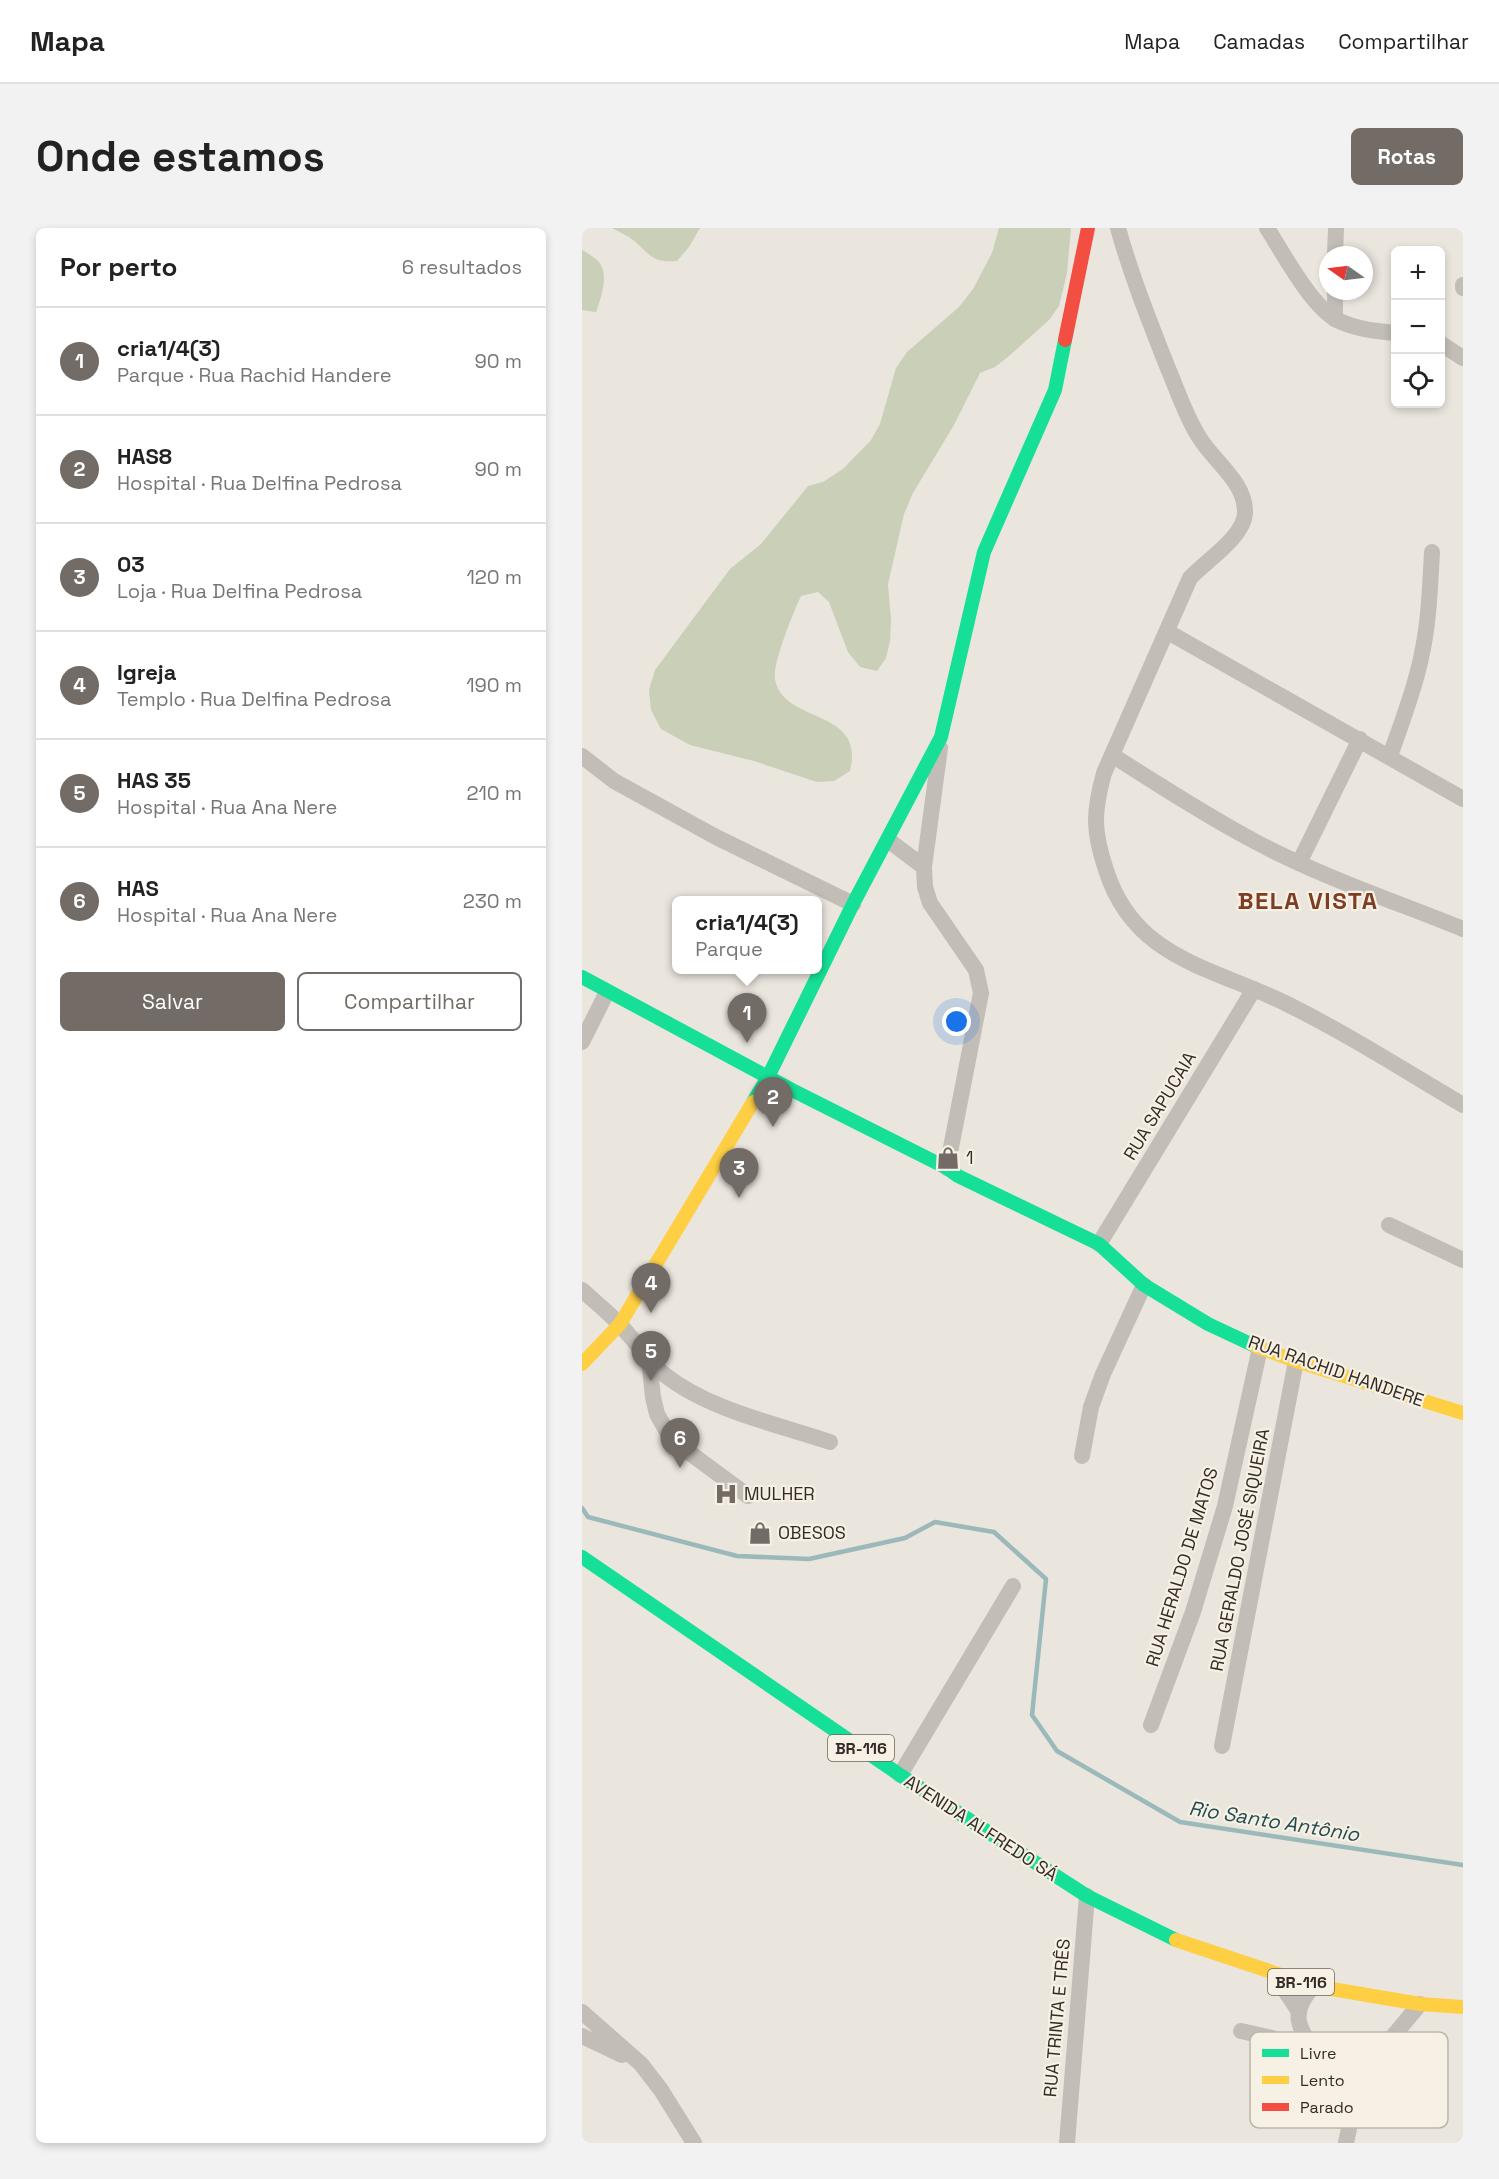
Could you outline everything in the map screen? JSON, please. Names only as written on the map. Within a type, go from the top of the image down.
[{"type":"main road","points":[[822,968],[941,737],[984,552],[1055,390],[1088,228]]},
{"type":"main road","points":[[582,1364],[620,1324],[768,1077],[819,974]]},
{"type":"main road","name":"RUA RACHID HANDERE","points":[[582,977],[768,1077],[946,1168],[957,1176],[1099,1244],[1144,1285],[1208,1324],[1260,1348],[1296,1361],[1463,1413]]},
{"type":"main road","name":"AVENIDA ALFREDO SÁ","points":[[582,1557],[900,1776],[1087,1896],[1180,1942],[1314,1986],[1420,2004],[1463,2007]]},
{"type":"main road","name":"AVENIDA ALFREDO SÁ","points":[[1148,1925],[1249,1950]]},
{"type":"main road","points":[[1314,1986],[1333,1978]]},
{"type":"street","points":[[1118,228],[1129,267],[1187,414],[1199,437],[1244,497],[1245,515],[1241,529],[1232,540],[1190,578],[1104,772],[1097,796],[1096,842],[1111,887],[1128,917],[1153,940],[1192,964],[1285,1003],[1348,1037],[1463,1105]]},
{"type":"street","points":[[1267,228],[1309,293],[1335,319],[1355,327],[1391,332]]},
{"type":"street","points":[[1335,246],[1336,228]]},
{"type":"street","points":[[1335,300],[1335,319]]},
{"type":"street","points":[[1445,346],[1463,358]]},
{"type":"street","points":[[1390,756],[1421,660],[1427,629],[1432,552]]},
{"type":"street","points":[[1168,632],[1463,799]]},
{"type":"street","points":[[941,737],[924,867],[925,887],[930,903],[976,970],[981,993],[946,1168]]},
{"type":"street","points":[[1299,863],[1360,739]]},
{"type":"street","points":[[1112,755],[1209,816],[1257,843],[1299,863],[1463,929]]},
{"type":"street","points":[[582,756],[614,781],[686,820],[854,904]]},
{"type":"street","points":[[888,840],[924,867]]},
{"type":"street","name":"RUA SAPUCAIA","points":[[1099,1244],[1254,989]]},
{"type":"street","points":[[582,1042],[607,992]]},
{"type":"street","points":[[1389,1225],[1463,1260]]},
{"type":"street","points":[[1082,1456],[1091,1407],[1103,1374],[1144,1285]]},
{"type":"street","points":[[582,1290],[620,1324],[666,1376],[724,1407],[830,1442]]},
{"type":"street","name":"RUA HERALDO DE MATOS","points":[[1151,1725],[1192,1612],[1225,1506],[1260,1348]]},
{"type":"street","points":[[649,1359],[657,1414],[670,1438],[748,1496]]},
{"type":"street","name":"RUA GERALDO JOSÉ SIQUEIRA","points":[[1222,1746],[1296,1361]]},
{"type":"street","points":[[900,1776],[1013,1586]]},
{"type":"street","name":"RUA TRINTA E TRÊS","points":[[1067,2143],[1087,1896]]},
{"type":"street","points":[[1274,1974],[1298,2015],[1304,2032]]},
{"type":"street","points":[[1279,2032],[1298,2015],[1302,2001],[1314,1986]]},
{"type":"street","points":[[1397,2032],[1420,2004]]},
{"type":"street","points":[[582,2012],[641,2064],[661,2090],[694,2143]]},
{"type":"street","points":[[1241,2031],[1250,2033]]},
{"type":"street","points":[[582,2036],[641,2064]]},
{"type":"street","points":[[1346,2143],[1349,2128]]},
{"type":"green space","points":[[612,228],[700,228],[689,247],[677,261],[662,261],[652,257],[631,238]]},
{"type":"green space","points":[[999,228],[1071,228],[1067,273],[1059,306],[1049,320],[1009,356],[995,367],[980,373],[954,425],[913,493],[904,514],[888,584],[891,621],[886,658],[877,671],[860,667],[848,652],[829,602],[818,592],[801,596],[777,662],[775,679],[781,694],[792,704],[835,726],[846,736],[852,751],[850,771],[834,781],[817,782],[754,761],[690,745],[661,729],[651,710],[649,690],[655,670],[730,569],[761,544],[808,486],[823,482],[843,469],[871,440],[880,424],[896,368],[907,352],[959,307],[973,289],[992,253]]},
{"type":"green space","points":[[582,250],[602,266],[604,279],[596,312],[582,310]]},
{"type":"waterway","name":"Rio Santo Antônio","points":[[582,1508],[588,1517],[737,1556],[809,1559],[905,1538],[935,1522],[994,1532],[1046,1579],[1032,1715],[1057,1751],[1180,1822],[1463,1865]]},
{"type":"traffic: fast","points":[[822,967],[941,737],[984,552],[1055,390],[1065,340]]},
{"type":"traffic: fast","points":[[753,1102],[768,1077],[819,974]]},
{"type":"traffic: fast","points":[[582,977],[792,1090],[947,1168],[958,1176],[1099,1244],[1144,1285],[1208,1324],[1255,1346]]},
{"type":"traffic: fast","points":[[582,1557],[900,1775],[1087,1896],[1176,1940]]},
{"type":"traffic: slow","points":[[582,1364],[620,1324],[753,1102]]},
{"type":"traffic: slow","points":[[1255,1346],[1463,1413]]},
{"type":"traffic: slow","points":[[1176,1940],[1314,1986],[1420,2004],[1463,2007]]},
{"type":"traffic: jam","points":[[1065,340],[1088,228]]},
{"type":"place","name":"cria1/4(3)","points":[[747,1043]]},
{"type":"place","name":"HAS8","points":[[773,1127]]},
{"type":"place","name":"1","points":[[948,1158]]},
{"type":"place","name":"03","points":[[739,1198]]},
{"type":"place","name":"Igreja","points":[[651,1313]]},
{"type":"place","name":"HAS 35","points":[[651,1381]]},
{"type":"place","name":"HAS","points":[[680,1468]]},
{"type":"place","name":"MULHER","points":[[726,1494]]},
{"type":"place","name":"OBESOS","points":[[760,1533]]},
{"type":"district","name":"BELA VISTA","points":[[1308,901]]}]
